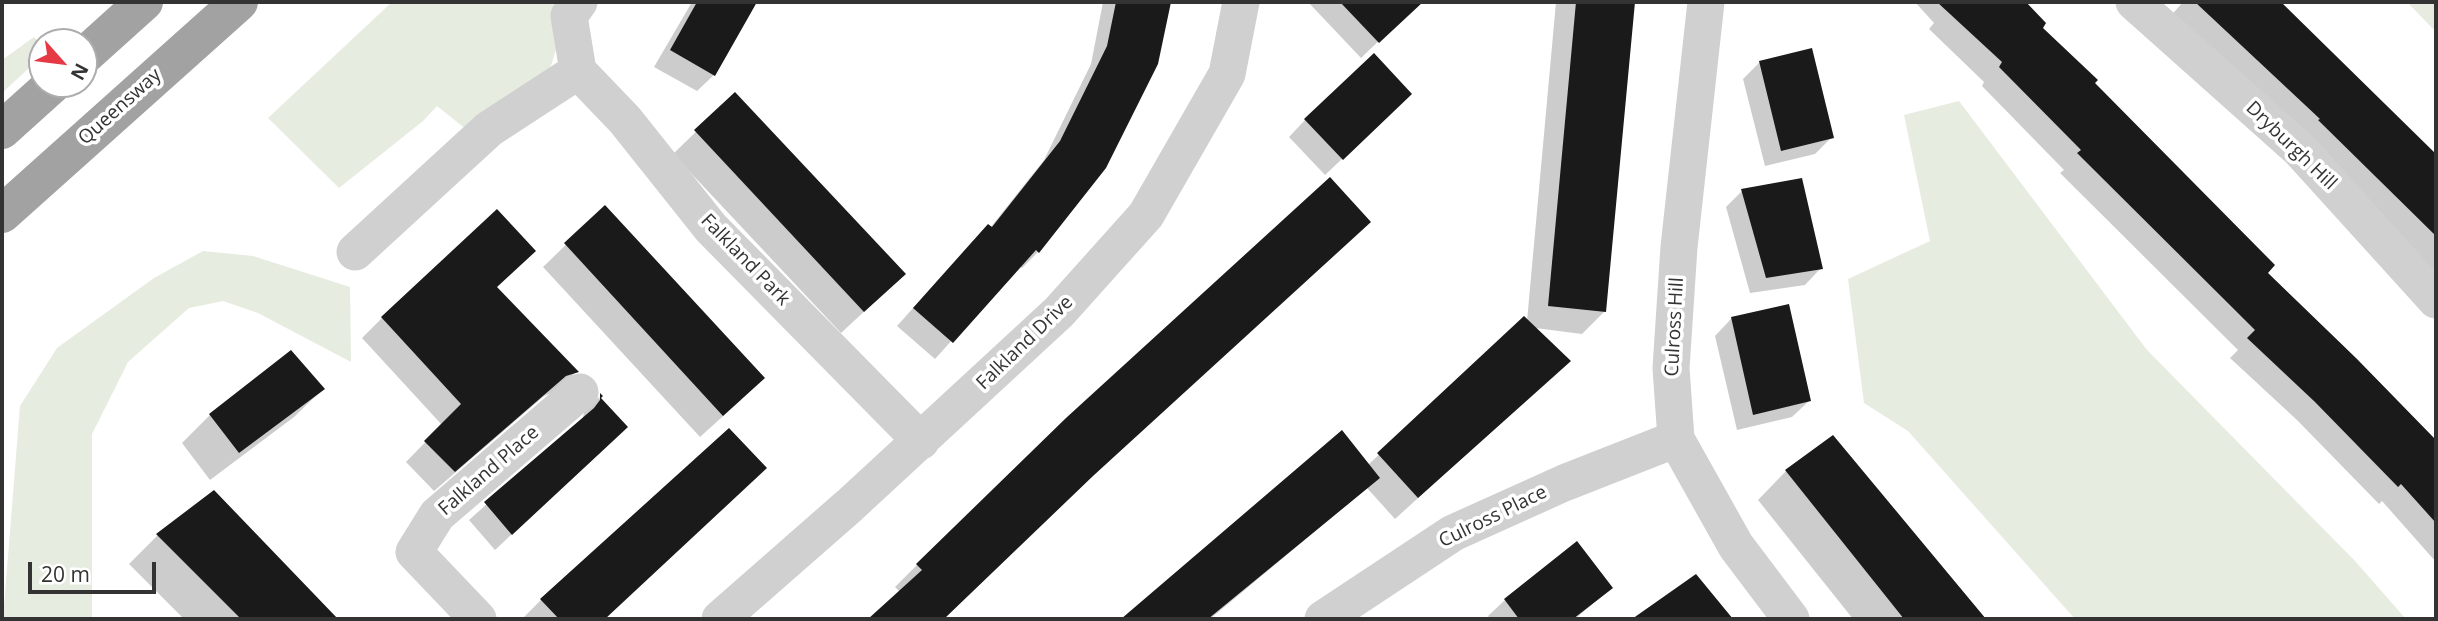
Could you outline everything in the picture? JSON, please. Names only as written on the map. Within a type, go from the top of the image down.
[{"type":"highway","points":[[98,43],[144,2]]},
{"type":"highway","name":"Queensway","points":[[2,214],[239,2]]},
{"type":"highway","points":[[2,130],[37,98]]},
{"type":"street","points":[[355,252],[489,129],[578,71],[569,16],[579,2]]},
{"type":"street","name":"Falkland Drive","points":[[720,619],[920,441],[1059,312],[1146,215],[1227,74],[1241,2]]},
{"type":"street","name":"Culross Hill","points":[[1706,2],[1679,247],[1671,368],[1676,439],[1736,546],[1791,619]]},
{"type":"street","name":"Dryburgh Hill","points":[[2134,2],[2300,150],[2436,300]]},
{"type":"street","name":"Falkland Park","points":[[578,71],[625,120],[711,228],[920,441]]},
{"type":"street","name":"Falkland Place","points":[[478,619],[414,552],[437,515],[580,392]]},
{"type":"street","name":"Culross Place","points":[[1323,619],[1453,533],[1676,439]]},
{"type":"shaded area","points":[[392,2],[571,2],[549,72],[467,130],[437,106],[423,121],[339,188],[268,118]]},
{"type":"shaded area","points":[[2407,2],[2436,2],[2436,32]]},
{"type":"shaded area","points":[[28,41],[28,69],[2,93],[2,60]]},
{"type":"shaded area","points":[[1959,101],[2147,350],[2355,561],[2406,619],[2075,619],[1908,431],[1864,403],[1848,279],[1930,241],[1904,115]]},
{"type":"shaded area","points":[[203,251],[253,256],[350,287],[351,362],[258,313],[223,301],[189,308],[128,362],[92,434],[92,619],[3,619],[20,406],[57,348],[154,278]]},
{"type":"building","points":[[697,2],[757,2],[715,76],[670,50]]},
{"type":"building","points":[[1116,2],[1171,2],[1158,64],[1106,168],[1039,253],[1036,250],[953,343],[913,308],[988,224],[992,227],[1060,141],[1107,46]]},
{"type":"building","points":[[1340,2],[1423,2],[1379,43]]},
{"type":"building","points":[[1576,2],[1635,2],[1606,312],[1548,306]]},
{"type":"building","points":[[1937,2],[2026,2],[2046,23],[2043,28],[2098,80],[2095,83],[2275,265],[2268,273],[2436,440],[2436,523],[2401,484],[2398,487],[2315,402],[2247,338],[2255,330],[2077,153],[2081,150],[1999,67],[2002,62]]},
{"type":"building","points":[[2195,2],[2281,2],[2436,154],[2436,236],[2318,120],[2320,119]]},
{"type":"building","points":[[1812,48],[1834,138],[1781,151],[1759,61]]},
{"type":"building","points":[[1374,53],[1412,94],[1343,160],[1304,119]]},
{"type":"building","points":[[735,92],[906,274],[864,312],[694,130]]},
{"type":"building","points":[[1330,177],[1371,222],[1093,476],[944,619],[868,619],[922,570],[916,564],[1066,418]]},
{"type":"building","points":[[1802,178],[1823,269],[1766,278],[1741,189]]},
{"type":"building","points":[[605,205],[765,378],[723,416],[564,243]]},
{"type":"building","points":[[497,209],[536,251],[497,287],[579,372],[566,376],[455,472],[424,441],[461,404],[381,317]]},
{"type":"building","points":[[1789,304],[1811,401],[1753,415],[1731,317]]},
{"type":"building","points":[[1524,316],[1571,361],[1418,498],[1377,453]]},
{"type":"building","points":[[291,350],[325,389],[239,453],[209,414]]},
{"type":"building","points":[[600,393],[603,396],[601,398],[628,427],[512,535],[484,502],[594,408],[600,400]]},
{"type":"building","points":[[729,428],[767,468],[605,619],[559,619],[540,599]]},
{"type":"building","points":[[1342,430],[1380,478],[1208,619],[1121,619]]},
{"type":"building","points":[[1833,435],[1986,619],[1904,619],[1785,470]]},
{"type":"building","points":[[214,490],[338,619],[241,619],[156,534]]},
{"type":"building","points":[[1577,541],[1613,588],[1573,619],[1519,619],[1504,599]]},
{"type":"building","points":[[1696,574],[1733,619],[1632,619]]}]
